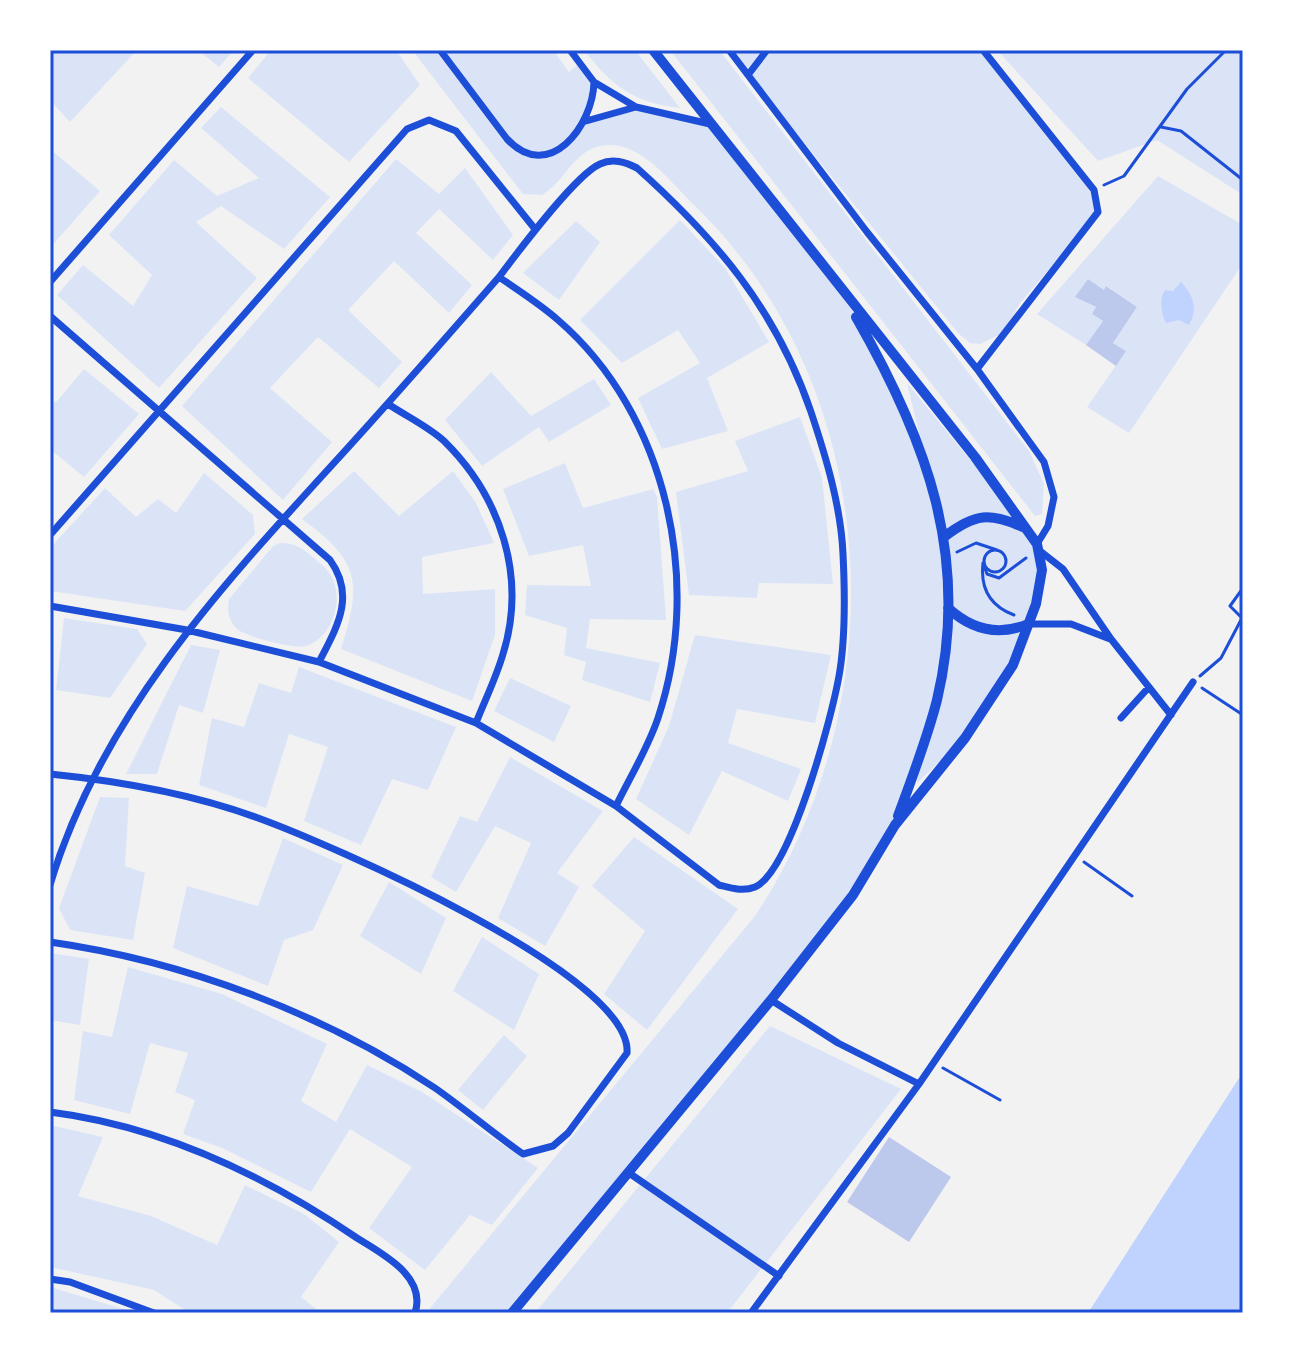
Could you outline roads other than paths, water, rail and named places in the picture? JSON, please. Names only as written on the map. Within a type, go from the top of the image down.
[{"type":"main road","points":[[512,1313],[771,1000],[853,895],[895,825],[965,738],[1013,665],[1029,621],[1042,570],[1038,548],[1027,529],[890,349],[845,298],[653,50]]},
{"type":"main road","points":[[845,298],[893,382],[915,429],[931,476],[944,537],[948,608],[937,698],[895,825]]},
{"type":"main road","points":[[944,537],[967,521],[983,516],[1001,517],[1027,529]]},
{"type":"main road","points":[[948,608],[974,627],[994,631],[1029,621]]},
{"type":"street","points":[[50,282],[253,50]]},
{"type":"street","points":[[440,50],[519,151],[543,156],[555,151],[586,121],[636,107]]},
{"type":"street","points":[[570,50],[594,82],[636,107],[710,124]]},
{"type":"street","points":[[729,50],[1029,438],[1051,482],[1053,513],[1038,548],[1063,569],[1111,639],[1171,715]]},
{"type":"street","points":[[748,75],[767,50]]},
{"type":"street","points":[[977,369],[1098,212],[1094,190],[983,50]]},
{"type":"street","points":[[586,121],[594,82]]},
{"type":"street","points":[[50,535],[407,129],[417,123],[444,123],[456,131],[535,229]]},
{"type":"street","points":[[50,606],[187,630],[319,662],[476,723],[616,806],[719,885],[737,890],[754,887],[766,879],[803,805],[825,737],[840,673],[843,552],[832,484],[810,410],[778,336],[749,288],[711,238],[637,168],[623,161],[596,165],[535,229],[499,277],[187,630],[121,726],[63,841],[50,885]]},
{"type":"street","points":[[499,277],[559,320],[596,360],[630,411],[663,487],[677,557],[676,630],[658,717],[616,806]]},
{"type":"street","points":[[50,316],[330,560],[344,586],[337,625],[319,662]]},
{"type":"street","points":[[388,404],[442,439],[481,483],[503,529],[511,571],[511,615],[503,654],[476,723]]},
{"type":"street","points":[[1029,621],[1071,624],[1111,639]]},
{"type":"street","points":[[751,1313],[919,1084],[1193,682]]},
{"type":"street","points":[[1121,718],[1149,687]]},
{"type":"street","points":[[50,774],[145,788],[256,817],[385,870],[517,941],[587,994],[622,1027],[628,1040],[627,1053],[568,1133],[553,1146],[523,1154],[434,1088],[360,1046],[255,995],[162,965],[95,948],[50,942]]},
{"type":"street","points":[[771,1000],[838,1043],[919,1084]]},
{"type":"street","points":[[50,1112],[114,1125],[194,1150],[244,1171],[313,1207],[393,1262],[410,1278],[417,1295],[415,1313]]},
{"type":"street","points":[[629,1173],[779,1276]]},
{"type":"street","points":[[50,1279],[70,1282],[154,1313]]},
{"type":"water","points":[[1181,282],[1193,302],[1189,325],[1179,320],[1166,323],[1162,311],[1165,290],[1173,291]]},
{"type":"water","points":[[1243,1072],[1243,1313],[1088,1313]]}]
